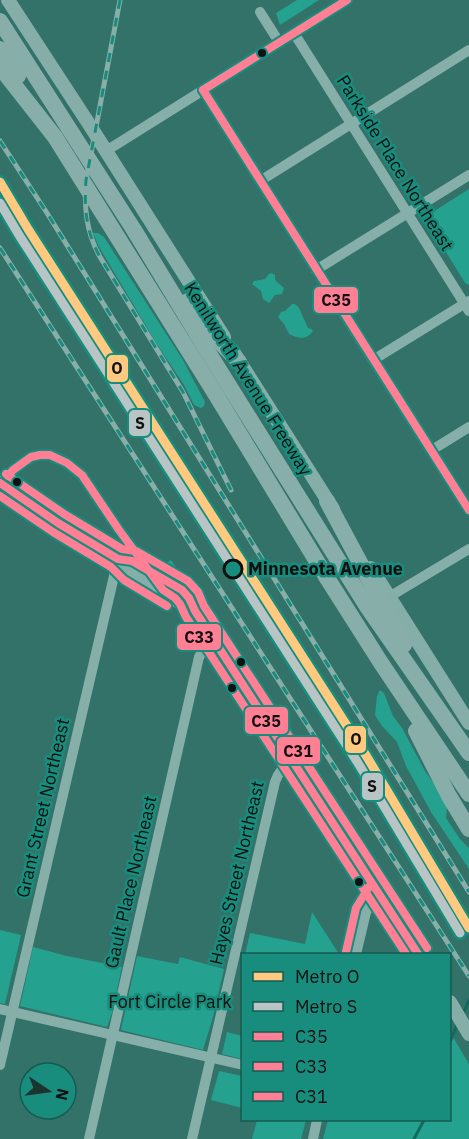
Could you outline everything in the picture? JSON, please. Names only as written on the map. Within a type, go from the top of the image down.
[{"type":"highway","name":"Kenilworth Avenue Freeway","points":[[0,21],[134,230],[351,583],[469,753]]},
{"type":"highway","points":[[0,49],[55,137]]},
{"type":"highway","name":"Kenilworth Avenue Freeway","points":[[0,67],[55,137],[213,390],[315,560],[469,794]]},
{"type":"highway","points":[[134,230],[215,337],[239,362]]},
{"type":"highway","points":[[327,501],[431,699]]},
{"type":"highway","points":[[381,663],[449,796],[469,829]]},
{"type":"main road","points":[[8,0],[469,723]]},
{"type":"main road","points":[[0,483],[58,523],[118,559],[132,561],[182,590],[417,953]]},
{"type":"main road","points":[[452,1007],[468,1032]]},
{"type":"street","points":[[106,151],[347,0]]},
{"type":"street","points":[[260,12],[279,42]]},
{"type":"street","name":"Parkside Place Northeast","points":[[294,33],[407,214],[468,305]]},
{"type":"street","points":[[260,181],[469,50]]},
{"type":"street","points":[[203,90],[469,510]]},
{"type":"street","points":[[316,270],[469,175]]},
{"type":"street","points":[[373,360],[468,305]]},
{"type":"street","points":[[432,450],[469,427]]},
{"type":"street","points":[[389,597],[469,549]]},
{"type":"street","name":"Grant Street Northeast","points":[[0,1065],[118,559]]},
{"type":"street","name":"Gault Place Northeast","points":[[88,1139],[199,657],[212,636]]},
{"type":"street","name":"Hayes Street Northeast","points":[[192,1139],[275,782],[283,767],[292,760]]},
{"type":"street","points":[[356,953],[366,912],[378,893]]},
{"type":"street","points":[[0,1009],[241,1065]]},
{"type":"street","points":[[313,1139],[317,1121]]},
{"type":"green space","points":[[297,0],[319,0],[280,25],[276,13]]},
{"type":"green space","points":[[469,189],[469,285],[465,283],[427,221],[428,215]]},
{"type":"green space","points":[[93,233],[104,237],[183,360],[205,402],[201,408],[194,405],[99,247]]},
{"type":"green space","points":[[271,273],[284,288],[282,294],[275,295],[269,303],[263,299],[261,291],[252,284],[254,281],[265,279]]},
{"type":"green space","points":[[292,304],[299,308],[308,328],[313,331],[308,336],[299,337],[289,334],[278,317]]},
{"type":"green space","points":[[171,560],[191,590],[189,591],[171,577],[162,565]]},
{"type":"green space","points":[[380,690],[384,693],[393,716],[425,771],[440,792],[447,808],[446,818],[469,848],[469,869],[431,812],[406,766],[397,742],[375,715]]},
{"type":"green space","name":"Fort Circle Park","points":[[312,912],[338,953],[245,953],[250,933],[305,944]]},
{"type":"green space","points":[[0,930],[21,935],[5,1004],[0,1003]]},
{"type":"green space","name":"Fort Circle Park","points":[[33,947],[122,967],[107,1027],[20,1006]]},
{"type":"green space","name":"Fort Circle Park","points":[[137,956],[178,964],[180,957],[224,969],[203,1050],[121,1030]]},
{"type":"green space","name":"Fort Circle Park","points":[[227,1032],[241,1036],[241,1059],[222,1054]]},
{"type":"green space","points":[[451,1034],[469,1064],[469,1139],[323,1139],[328,1121],[451,1121]]},
{"type":"green space","points":[[219,1071],[241,1076],[241,1108],[211,1100]]},
{"type":"green space","points":[[257,1121],[306,1121],[301,1139],[252,1139]]},
{"type":"waterway","points":[[463,1014],[469,1000]]},
{"type":"waterway","points":[[451,1040],[457,1025]]},
{"type":"waterway","points":[[414,1139],[423,1121]]},
{"type":"railway","points":[[120,0],[86,180],[85,200],[89,229],[100,257],[183,392],[231,490]]},
{"type":"railway","points":[[0,141],[469,892]]},
{"type":"railway","points":[[0,248],[469,976]]},
{"type":"metro line","name":"O","points":[[0,182],[367,757],[469,928]]},
{"type":"metro line","name":"S","points":[[0,203],[358,763],[460,933]]},
{"type":"transit line","name":"C35","points":[[203,90],[347,0]]},
{"type":"transit line","name":"C35","points":[[203,90],[469,510]]},
{"type":"transit line","name":"C33","points":[[8,476],[31,457],[40,455],[50,455],[67,463],[82,475],[163,590],[180,604],[186,617],[405,953]]},
{"type":"transit line","name":"C31","points":[[6,474],[64,514],[122,549],[136,551],[188,581],[198,592],[204,606],[427,948]]},
{"type":"transit line","name":"C35","points":[[0,483],[58,523],[118,559],[132,561],[182,590],[417,953]]},
{"type":"transit line","name":"C33","points":[[0,496],[111,567],[124,580],[167,606]]},
{"type":"transit line","name":"C31","points":[[346,952],[356,908],[369,887]]},
{"type":"place","name":"Minnesota Avenue","points":[[233,569]]}]
